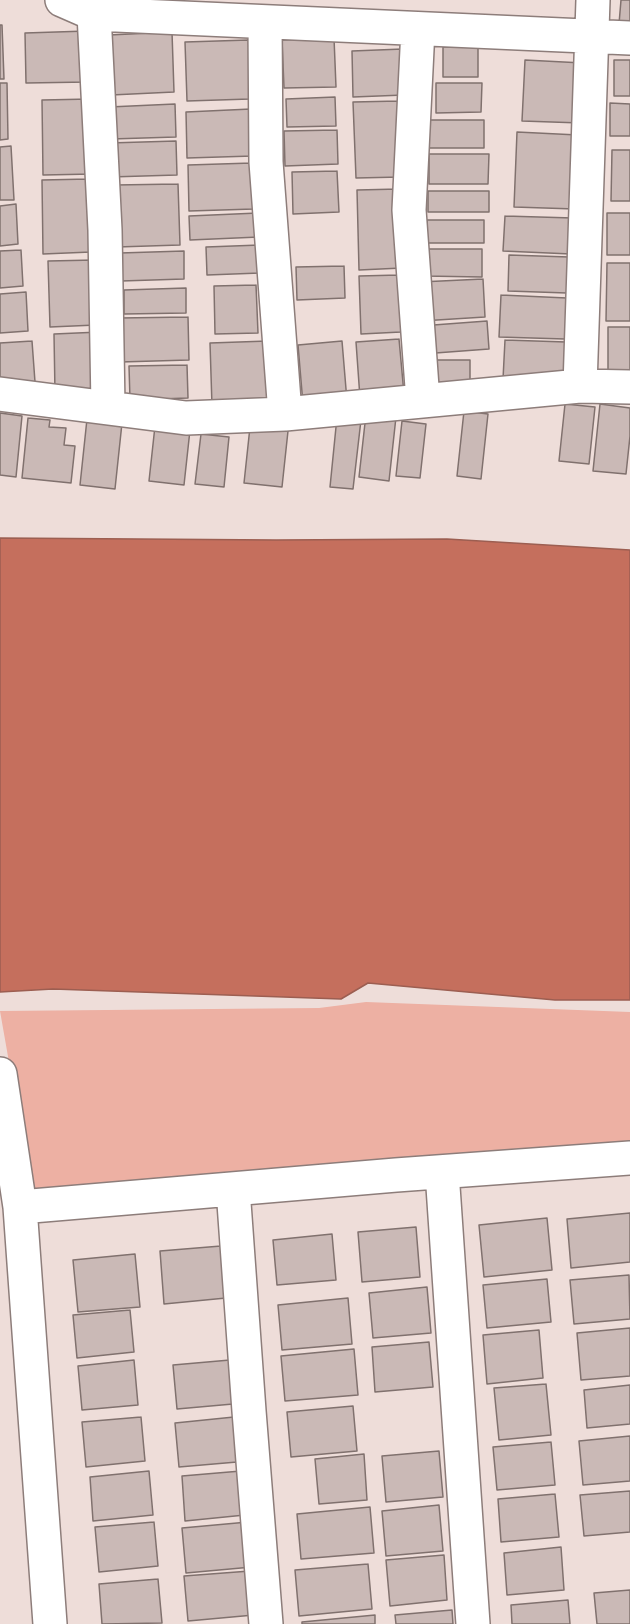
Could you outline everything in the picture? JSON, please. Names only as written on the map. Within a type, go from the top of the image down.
[{"type":"street","points":[[62,0],[94,14],[230,10],[265,23],[630,38]]},
{"type":"street","points":[[580,386],[593,0]]},
{"type":"street","points":[[94,14],[105,230],[108,407]]},
{"type":"street","points":[[265,23],[266,162],[285,414]]},
{"type":"street","points":[[418,29],[409,210],[423,401]]},
{"type":"street","points":[[0,394],[186,418],[285,414],[580,386],[630,387]]},
{"type":"street","points":[[0,1074],[20,1207],[50,1624]]},
{"type":"street","points":[[20,1207],[630,1158]]},
{"type":"street","points":[[442,1172],[473,1624]]},
{"type":"street","points":[[233,1189],[266,1624]]},
{"type":"shaded area","points":[[0,538],[447,539],[630,550],[630,1000],[555,1000],[368,983],[341,999],[53,989],[0,992]]},
{"type":"shaded area","points":[[366,1002],[630,1012],[630,1143],[32,1193],[0,1011],[319,1008]]},
{"type":"building","points":[[621,0],[630,0],[630,25],[619,24]]},
{"type":"building","points":[[0,25],[2,25],[4,79],[0,79]]},
{"type":"building","points":[[87,31],[88,82],[26,83],[25,33]]},
{"type":"building","points":[[172,32],[174,92],[111,95],[109,35]]},
{"type":"building","points":[[334,38],[336,87],[284,88],[282,40]]},
{"type":"building","points":[[249,40],[250,99],[187,101],[185,42]]},
{"type":"building","points":[[443,47],[478,47],[478,77],[443,77]]},
{"type":"building","points":[[403,49],[404,95],[353,97],[352,51]]},
{"type":"building","points":[[525,60],[583,63],[581,123],[522,121]]},
{"type":"building","points":[[614,60],[630,60],[630,96],[614,96]]},
{"type":"building","points":[[0,83],[7,83],[8,139],[0,140]]},
{"type":"building","points":[[436,83],[482,83],[481,112],[436,113]]},
{"type":"building","points":[[335,97],[336,126],[287,127],[286,99]]},
{"type":"building","points":[[91,99],[93,174],[43,175],[42,100]]},
{"type":"building","points":[[399,101],[401,177],[356,178],[353,102]]},
{"type":"building","points":[[610,103],[630,104],[630,136],[610,136]]},
{"type":"building","points":[[175,104],[176,137],[111,139],[109,107]]},
{"type":"building","points":[[251,109],[253,156],[187,158],[186,112]]},
{"type":"building","points":[[428,120],[484,120],[484,148],[428,148]]},
{"type":"building","points":[[337,130],[338,164],[285,166],[284,131]]},
{"type":"building","points":[[517,132],[578,135],[575,209],[514,207]]},
{"type":"building","points":[[176,141],[177,175],[110,177],[109,143]]},
{"type":"building","points":[[11,146],[14,200],[0,200],[0,147]]},
{"type":"building","points":[[612,150],[630,150],[630,201],[611,201]]},
{"type":"building","points":[[429,154],[489,154],[488,184],[429,184]]},
{"type":"building","points":[[252,163],[254,209],[189,211],[188,165]]},
{"type":"building","points":[[337,171],[339,212],[293,214],[292,172]]},
{"type":"building","points":[[89,179],[91,252],[43,254],[42,180]]},
{"type":"building","points":[[178,184],[180,245],[117,247],[115,185]]},
{"type":"building","points":[[399,189],[402,268],[359,270],[357,190]]},
{"type":"building","points":[[428,191],[489,191],[489,212],[428,212]]},
{"type":"building","points":[[16,204],[18,244],[0,246],[0,206]]},
{"type":"building","points":[[258,213],[259,237],[190,240],[189,216]]},
{"type":"building","points":[[607,213],[630,213],[630,255],[607,255]]},
{"type":"building","points":[[505,216],[573,218],[571,254],[503,251]]},
{"type":"building","points":[[427,220],[484,220],[484,243],[427,243]]},
{"type":"building","points":[[260,245],[260,273],[207,275],[206,247]]},
{"type":"building","points":[[425,249],[482,249],[482,277],[424,276]]},
{"type":"building","points":[[21,250],[23,286],[0,288],[0,251]]},
{"type":"building","points":[[184,251],[184,279],[121,281],[120,253]]},
{"type":"building","points":[[509,255],[569,257],[567,293],[508,291]]},
{"type":"building","points":[[95,260],[96,325],[50,327],[48,261]]},
{"type":"building","points":[[607,263],[630,263],[630,321],[606,321]]},
{"type":"building","points":[[344,266],[345,298],[297,300],[296,267]]},
{"type":"building","points":[[399,275],[401,332],[361,334],[359,276]]},
{"type":"building","points":[[483,279],[485,317],[421,321],[420,282]]},
{"type":"building","points":[[256,285],[258,333],[215,334],[214,286]]},
{"type":"building","points":[[186,288],[186,313],[124,314],[124,290]]},
{"type":"building","points":[[26,292],[28,331],[0,333],[0,294]]},
{"type":"building","points":[[501,295],[567,298],[565,339],[499,337]]},
{"type":"building","points":[[188,317],[189,360],[120,362],[119,318]]},
{"type":"building","points":[[487,321],[489,349],[422,354],[420,326]]},
{"type":"building","points":[[608,327],[630,327],[630,372],[608,372]]},
{"type":"building","points":[[100,332],[102,392],[55,393],[54,334]]},
{"type":"building","points":[[399,339],[404,394],[360,398],[356,342]]},
{"type":"building","points":[[505,340],[566,342],[565,382],[503,379]]},
{"type":"building","points":[[32,341],[35,382],[0,385],[0,343]]},
{"type":"building","points":[[268,341],[270,404],[212,406],[210,343]]},
{"type":"building","points":[[342,341],[347,401],[303,404],[298,345]]},
{"type":"building","points":[[423,360],[470,360],[470,386],[423,386]]},
{"type":"building","points":[[187,365],[188,398],[130,400],[129,366]]},
{"type":"building","points":[[565,404],[595,407],[589,464],[559,461]]},
{"type":"building","points":[[600,404],[630,408],[626,474],[593,471]]},
{"type":"building","points":[[464,411],[488,414],[481,479],[457,476]]},
{"type":"building","points":[[0,413],[22,416],[16,477],[0,475]]},
{"type":"building","points":[[366,414],[396,417],[389,481],[359,477]]},
{"type":"building","points":[[337,417],[361,420],[353,489],[330,487]]},
{"type":"building","points":[[28,418],[50,420],[49,427],[66,428],[64,445],[75,446],[71,483],[22,478]]},
{"type":"building","points":[[87,419],[122,423],[115,489],[80,485]]},
{"type":"building","points":[[402,421],[426,424],[420,478],[396,476]]},
{"type":"building","points":[[155,426],[190,430],[184,485],[149,481]]},
{"type":"building","points":[[250,427],[288,431],[282,487],[244,483]]},
{"type":"building","points":[[201,434],[229,437],[224,487],[195,484]]},
{"type":"building","points":[[630,1213],[630,1262],[571,1268],[567,1219]]},
{"type":"building","points":[[547,1218],[552,1270],[484,1277],[479,1225]]},
{"type":"building","points":[[416,1227],[420,1277],[362,1282],[358,1232]]},
{"type":"building","points":[[332,1234],[336,1280],[277,1285],[273,1240]]},
{"type":"building","points":[[221,1246],[226,1298],[164,1304],[160,1251]]},
{"type":"building","points":[[135,1254],[140,1307],[78,1312],[73,1260]]},
{"type":"building","points":[[629,1275],[630,1319],[574,1324],[570,1280]]},
{"type":"building","points":[[547,1279],[551,1322],[487,1328],[483,1285]]},
{"type":"building","points":[[427,1287],[431,1333],[373,1338],[369,1293]]},
{"type":"building","points":[[348,1298],[352,1344],[282,1350],[278,1305]]},
{"type":"building","points":[[130,1310],[134,1352],[77,1358],[73,1315]]},
{"type":"building","points":[[630,1328],[630,1376],[581,1380],[577,1333]]},
{"type":"building","points":[[539,1330],[543,1378],[487,1384],[483,1335]]},
{"type":"building","points":[[429,1342],[433,1387],[375,1392],[372,1347]]},
{"type":"building","points":[[354,1349],[358,1395],[285,1401],[281,1356]]},
{"type":"building","points":[[134,1360],[138,1405],[82,1410],[78,1366]]},
{"type":"building","points":[[230,1360],[233,1404],[177,1409],[173,1365]]},
{"type":"building","points":[[546,1384],[551,1435],[499,1440],[494,1388]]},
{"type":"building","points":[[630,1385],[630,1424],[587,1428],[584,1390]]},
{"type":"building","points":[[353,1406],[357,1451],[291,1457],[287,1412]]},
{"type":"building","points":[[141,1417],[145,1461],[86,1467],[82,1422]]},
{"type":"building","points":[[234,1417],[237,1462],[179,1467],[175,1423]]},
{"type":"building","points":[[630,1436],[630,1481],[583,1485],[579,1441]]},
{"type":"building","points":[[551,1442],[555,1485],[497,1490],[493,1447]]},
{"type":"building","points":[[439,1451],[443,1497],[386,1502],[382,1456]]},
{"type":"building","points":[[364,1454],[367,1500],[319,1504],[315,1459]]},
{"type":"building","points":[[149,1471],[153,1515],[93,1521],[90,1477]]},
{"type":"building","points":[[241,1471],[245,1515],[185,1521],[182,1476]]},
{"type":"building","points":[[630,1491],[630,1532],[584,1536],[580,1495]]},
{"type":"building","points":[[555,1494],[559,1537],[501,1542],[498,1499]]},
{"type":"building","points":[[439,1505],[443,1551],[386,1556],[382,1511]]},
{"type":"building","points":[[370,1507],[374,1553],[301,1559],[297,1514]]},
{"type":"building","points":[[154,1522],[158,1566],[99,1572],[95,1527]]},
{"type":"building","points":[[248,1522],[252,1567],[186,1573],[182,1528]]},
{"type":"building","points":[[561,1547],[564,1590],[507,1595],[504,1553]]},
{"type":"building","points":[[444,1555],[447,1600],[390,1606],[386,1560]]},
{"type":"building","points":[[368,1564],[372,1609],[299,1616],[295,1570]]},
{"type":"building","points":[[250,1571],[254,1615],[188,1621],[184,1576]]},
{"type":"building","points":[[158,1579],[162,1623],[102,1624],[99,1584]]},
{"type":"building","points":[[630,1590],[630,1624],[597,1624],[594,1593]]},
{"type":"building","points":[[568,1600],[570,1624],[512,1624],[511,1605]]},
{"type":"building","points":[[452,1610],[453,1624],[396,1624],[395,1615]]},
{"type":"building","points":[[375,1615],[375,1624],[302,1624],[302,1622]]}]
